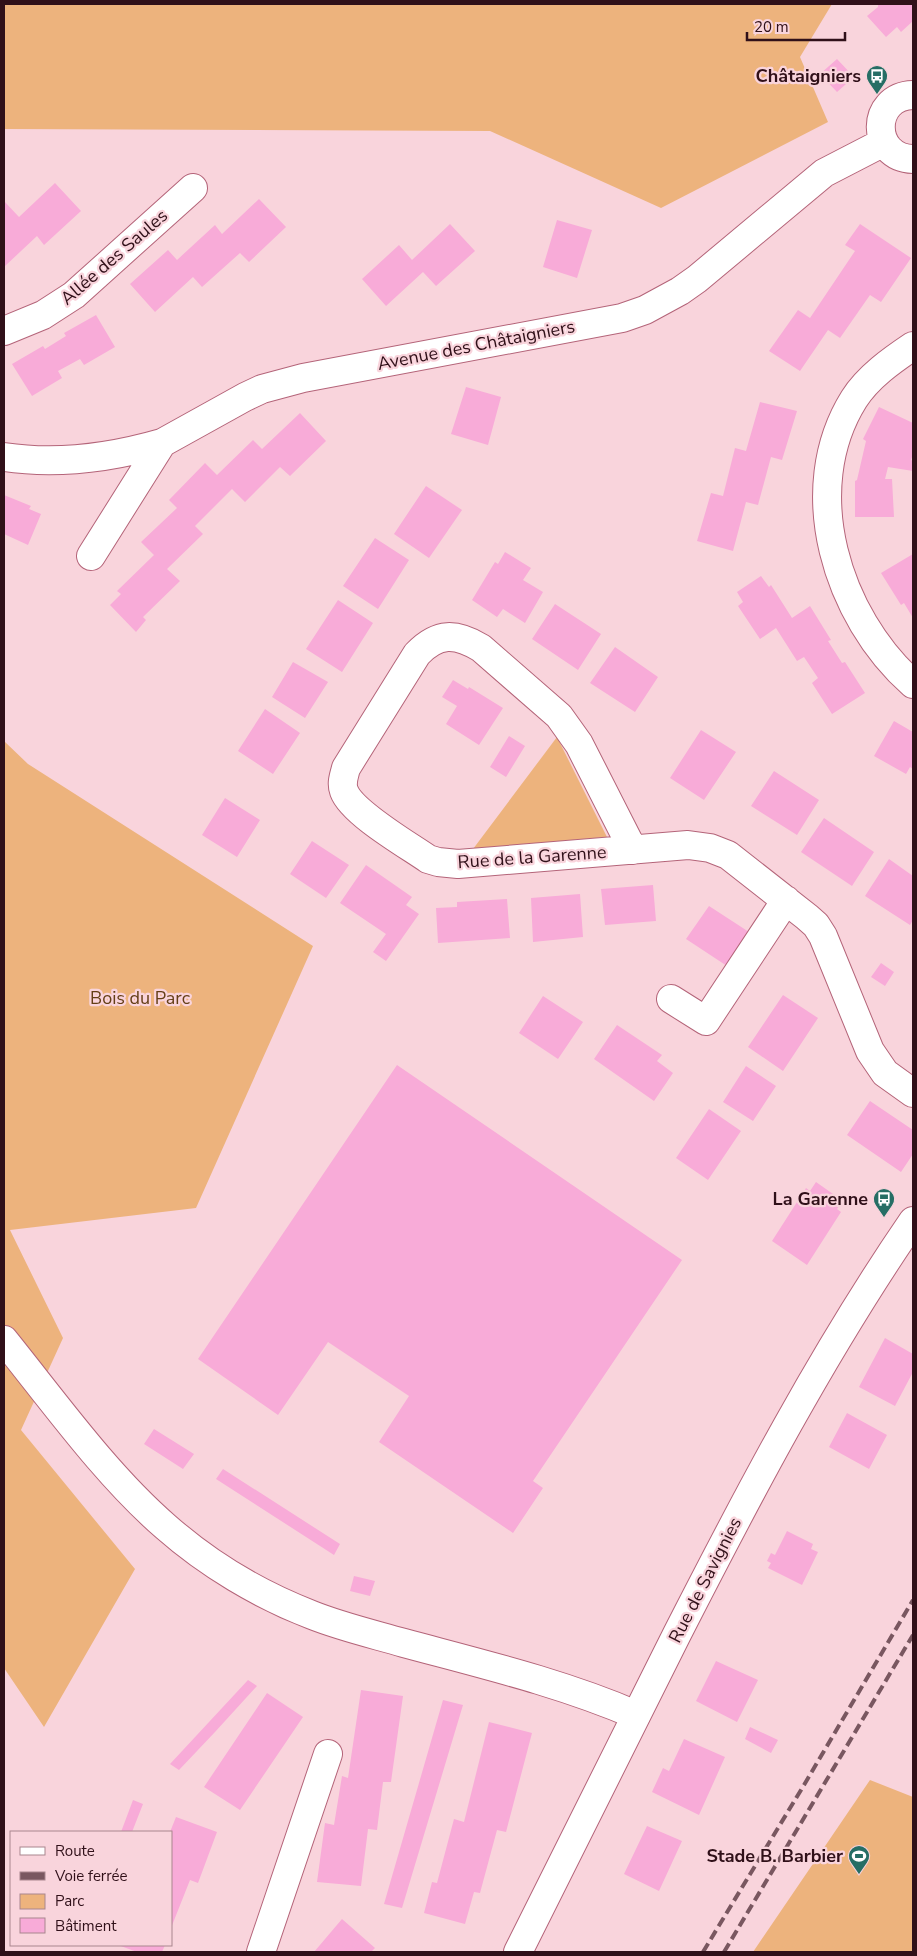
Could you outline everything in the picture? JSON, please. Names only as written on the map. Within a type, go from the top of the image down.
[{"type":"street","points":[[913,95],[900,97],[885,110],[880,129],[888,148],[898,156],[913,159]]},
{"type":"street","name":"Avenue des Châtaigniers","points":[[91,556],[162,443],[245,397],[281,383],[622,318],[645,310],[697,279],[824,173],[884,142]]},
{"type":"street","name":"Allée des Saules","points":[[4,331],[43,315],[74,295],[193,188]]},
{"type":"street","points":[[913,346],[882,369],[855,397],[837,433],[831,454],[827,474],[827,495],[828,516],[836,560],[852,601],[863,625],[874,642],[888,660],[913,684]]},
{"type":"street","points":[[4,457],[29,460],[72,460],[117,454],[162,443]]},
{"type":"street","name":"Rue de la Garenne","points":[[633,850],[580,744],[569,727],[559,716],[481,648],[468,640],[457,637],[436,640],[425,646],[417,654],[346,768],[342,780],[344,790],[355,808],[428,859],[438,862],[458,864],[633,850],[688,845],[720,851],[786,900],[816,926],[823,936],[876,1062],[885,1073],[913,1093]]},
{"type":"street","points":[[671,999],[706,1021],[786,900]]},
{"type":"street","name":"Rue de Savignies","points":[[518,1952],[636,1715],[774,1448],[852,1314],[913,1221]]},
{"type":"street","points":[[4,1340],[103,1462],[136,1497],[166,1527],[223,1569],[281,1602],[313,1615],[356,1630],[556,1685],[636,1715]]},
{"type":"street","points":[[260,1952],[328,1754]]},
{"type":"green space","points":[[4,4],[832,4],[800,57],[828,122],[661,208],[490,131],[4,129]]},
{"type":"green space","points":[[557,737],[607,837],[473,849]]},
{"type":"green space","name":"Bois du Parc","points":[[4,741],[28,764],[313,946],[196,1208],[10,1230],[63,1338],[21,1430],[135,1569],[44,1727],[4,1668]]},
{"type":"green space","name":"Stade B. Barbier","points":[[870,1780],[913,1797],[913,1952],[753,1952]]},
{"type":"building","points":[[878,4],[913,4],[913,21],[901,32],[897,27],[886,37],[867,16],[878,7]]},
{"type":"building","points":[[837,59],[854,77],[837,92],[820,74]]},
{"type":"building","points":[[55,183],[81,211],[44,245],[37,236],[4,267],[4,201],[19,217]]},
{"type":"building","points":[[259,199],[286,227],[249,262],[240,253],[202,287],[193,277],[155,312],[130,284],[168,250],[177,260],[215,225],[222,234]]},
{"type":"building","points":[[557,220],[592,230],[577,278],[543,267]]},
{"type":"building","points":[[450,224],[475,251],[436,286],[423,272],[386,306],[362,279],[399,245],[412,260]]},
{"type":"building","points":[[860,224],[911,258],[881,302],[870,295],[840,338],[828,330],[800,371],[769,351],[798,310],[810,318],[855,251],[845,245]]},
{"type":"building","points":[[96,315],[115,347],[84,365],[80,359],[58,371],[62,378],[32,396],[12,364],[43,346],[45,349],[66,336],[64,333]]},
{"type":"building","points":[[466,387],[501,397],[488,445],[451,434]]},
{"type":"building","points":[[760,402],[797,411],[782,460],[771,457],[758,505],[746,502],[733,551],[697,541],[711,493],[723,496],[735,448],[746,451]]},
{"type":"building","points":[[879,407],[913,423],[913,454],[911,460],[913,461],[913,471],[888,467],[885,479],[892,479],[894,517],[855,517],[855,481],[857,480],[866,441],[863,439]]},
{"type":"building","points":[[300,413],[326,441],[290,476],[280,467],[245,502],[232,489],[195,526],[203,534],[167,569],[180,581],[143,617],[146,620],[136,632],[110,605],[121,594],[117,591],[154,555],[141,542],[177,508],[169,500],[205,463],[217,475],[253,440],[262,449]]},
{"type":"building","points":[[426,486],[462,510],[429,558],[394,534]]},
{"type":"building","points":[[4,495],[31,506],[29,509],[41,514],[28,545],[4,534]]},
{"type":"building","points":[[375,538],[409,560],[378,609],[343,586]]},
{"type":"building","points":[[505,552],[531,568],[523,580],[543,592],[525,623],[503,609],[497,617],[472,600],[495,562],[498,564]]},
{"type":"building","points":[[913,554],[913,618],[904,603],[901,605],[881,573]]},
{"type":"building","points":[[761,576],[769,587],[771,585],[792,618],[810,606],[831,640],[828,641],[842,663],[845,662],[865,693],[832,714],[812,683],[818,678],[804,657],[797,661],[776,628],[760,639],[738,606],[743,602],[737,592]]},
{"type":"building","points":[[338,600],[373,623],[342,672],[306,649]]},
{"type":"building","points":[[555,604],[601,634],[578,670],[532,639]]},
{"type":"building","points":[[615,647],[658,677],[635,712],[590,683]]},
{"type":"building","points":[[293,662],[328,682],[305,718],[272,697]]},
{"type":"building","points":[[453,680],[468,689],[469,687],[503,708],[479,745],[446,724],[457,706],[442,697]]},
{"type":"building","points":[[265,709],[300,733],[273,774],[238,751]]},
{"type":"building","points":[[894,721],[913,732],[913,769],[910,767],[906,774],[874,756]]},
{"type":"building","points":[[701,730],[736,752],[704,800],[670,778]]},
{"type":"building","points":[[509,736],[525,746],[506,777],[490,767]]},
{"type":"building","points":[[774,771],[819,800],[797,835],[751,806]]},
{"type":"building","points":[[225,798],[260,820],[237,857],[202,835]]},
{"type":"building","points":[[824,818],[874,852],[852,886],[801,852]]},
{"type":"building","points":[[312,841],[349,865],[326,898],[290,874]]},
{"type":"building","points":[[889,859],[913,876],[913,920],[910,925],[865,896]]},
{"type":"building","points":[[366,865],[412,897],[406,905],[419,914],[386,961],[373,952],[386,934],[340,903]]},
{"type":"building","points":[[653,885],[656,921],[605,925],[601,889]]},
{"type":"building","points":[[580,894],[583,937],[533,942],[531,898]]},
{"type":"building","points":[[507,899],[510,938],[438,943],[436,908],[457,907],[457,902]]},
{"type":"building","points":[[709,906],[749,932],[727,966],[686,939]]},
{"type":"building","points":[[881,963],[894,972],[885,986],[871,977]]},
{"type":"building","points":[[783,995],[818,1018],[783,1071],[748,1047]]},
{"type":"building","points":[[543,996],[583,1022],[558,1059],[519,1033]]},
{"type":"building","points":[[617,1025],[662,1055],[657,1061],[673,1073],[654,1101],[594,1059]]},
{"type":"building","points":[[397,1065],[682,1260],[533,1481],[543,1488],[513,1533],[379,1442],[409,1396],[328,1342],[278,1415],[198,1359]]},
{"type":"building","points":[[746,1066],[776,1086],[753,1121],[723,1102]]},
{"type":"building","points":[[870,1101],[913,1130],[913,1154],[901,1172],[847,1135]]},
{"type":"building","points":[[709,1109],[741,1131],[708,1180],[676,1158]]},
{"type":"building","points":[[816,1182],[843,1201],[837,1209],[841,1212],[807,1265],[772,1241],[806,1188],[810,1191]]},
{"type":"building","points":[[885,1338],[913,1354],[913,1372],[895,1406],[859,1387]]},
{"type":"building","points":[[847,1413],[887,1435],[869,1469],[829,1447]]},
{"type":"building","points":[[154,1429],[194,1454],[183,1469],[144,1444]]},
{"type":"building","points":[[223,1469],[340,1544],[334,1555],[216,1479]]},
{"type":"building","points":[[787,1531],[813,1544],[811,1549],[818,1552],[802,1585],[768,1568],[771,1563],[767,1561],[771,1553],[775,1555]]},
{"type":"building","points":[[354,1576],[375,1581],[370,1596],[350,1591]]},
{"type":"building","points":[[716,1661],[758,1680],[737,1722],[696,1701]]},
{"type":"building","points":[[248,1680],[257,1686],[215,1732],[179,1770],[170,1764]]},
{"type":"building","points":[[361,1690],[403,1696],[391,1782],[383,1782],[377,1830],[368,1829],[361,1886],[317,1882],[325,1823],[334,1825],[342,1776],[348,1778]]},
{"type":"building","points":[[267,1693],[303,1717],[240,1810],[204,1787]]},
{"type":"building","points":[[443,1700],[463,1705],[402,1908],[384,1904]]},
{"type":"building","points":[[489,1722],[532,1733],[506,1832],[497,1830],[480,1893],[474,1892],[465,1924],[424,1913],[432,1882],[437,1883],[454,1819],[464,1822]]},
{"type":"building","points":[[750,1727],[778,1740],[771,1753],[745,1739]]},
{"type":"building","points":[[684,1739],[725,1757],[699,1815],[652,1792],[663,1768],[669,1771]]},
{"type":"building","points":[[133,1800],[143,1804],[132,1831],[121,1831]]},
{"type":"building","points":[[176,1817],[217,1832],[198,1883],[190,1880],[172,1925],[172,1831],[170,1831]]},
{"type":"building","points":[[647,1826],[682,1841],[659,1891],[624,1874]]},
{"type":"building","points":[[342,1919],[375,1948],[371,1952],[314,1952]]},
{"type":"building","points":[[121,1946],[165,1946],[162,1952],[137,1952]]},
{"type":"railway","points":[[703,1952],[913,1600]]},
{"type":"railway","points":[[724,1952],[913,1635]]},
{"type":"place","name":"Châtaigniers","points":[[877,95]]},
{"type":"place","name":"La Garenne","points":[[884,1218]]},
{"type":"place","name":"Stade B. Barbier","points":[[859,1875]]}]
